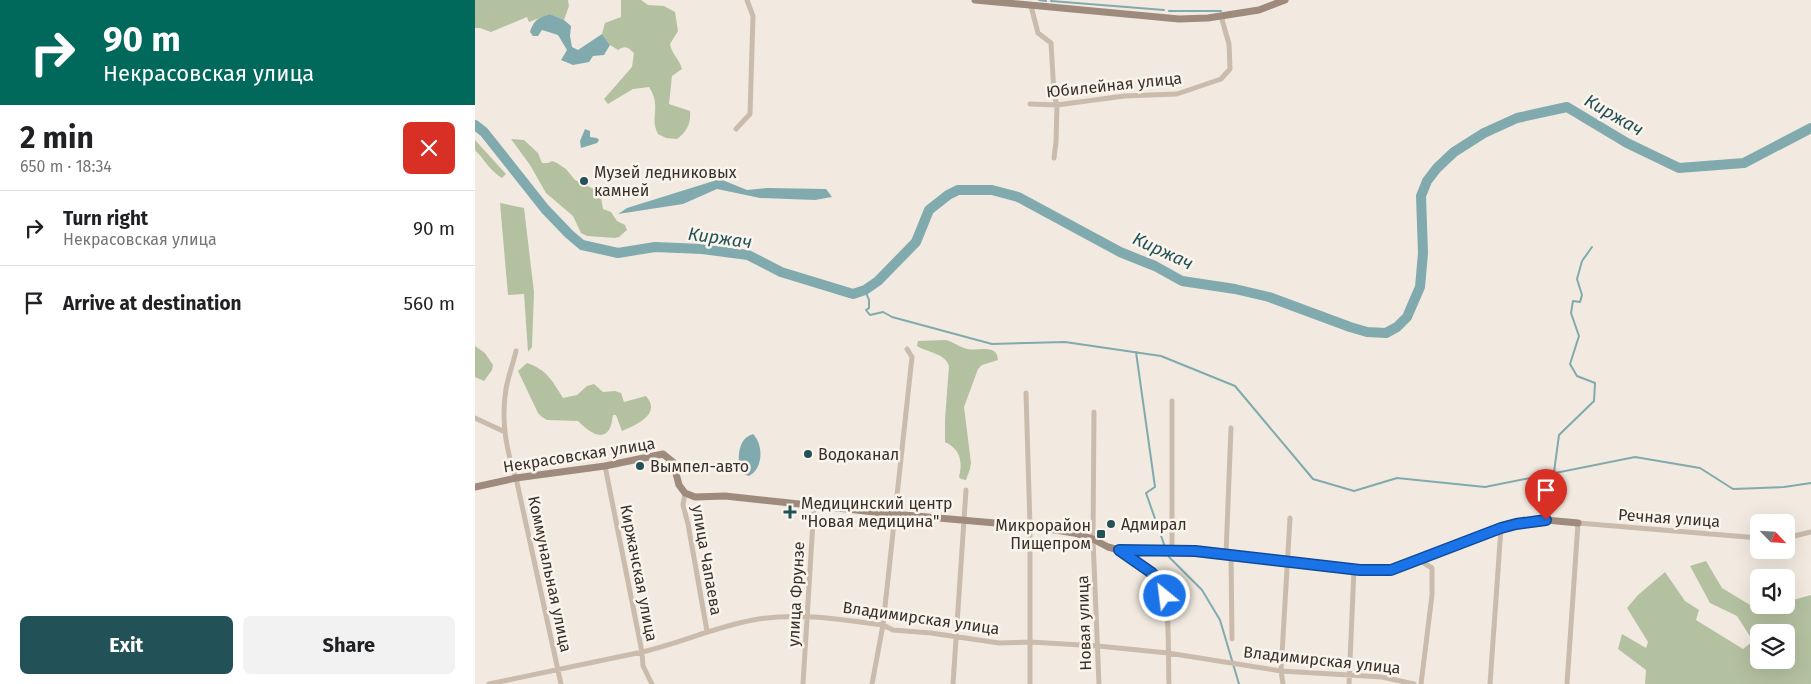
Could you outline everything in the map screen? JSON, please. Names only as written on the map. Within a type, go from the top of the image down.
[{"type":"street","points":[[736,129],[750,114],[753,16],[747,0]]},
{"type":"street","points":[[975,0],[1179,19],[1221,16],[1259,10],[1285,0]]},
{"type":"street","points":[[1031,6],[1038,33],[1051,43],[1054,94],[1057,105],[1054,158]]},
{"type":"street","name":"Юбилейная улица","points":[[1030,104],[1057,105],[1124,96],[1177,94],[1221,79],[1231,69],[1229,44],[1221,16]]},
{"type":"street","points":[[872,684],[883,625],[893,514],[912,356],[907,349]]},
{"type":"street","name":"Коммунальная улица","points":[[516,351],[506,390],[505,432],[509,458],[516,478],[561,684]]},
{"type":"street","points":[[1026,393],[1030,526],[1030,684]]},
{"type":"street","points":[[1172,401],[1172,551]]},
{"type":"street","name":"Новая улица","points":[[1094,412],[1093,539],[1099,684]]},
{"type":"street","points":[[475,418],[505,432]]},
{"type":"street","points":[[1231,428],[1228,555],[1232,639]]},
{"type":"street","name":"Некрасовская улица","points":[[475,487],[516,478],[605,466],[663,454],[673,462],[679,485],[685,493]]},
{"type":"street","name":"Киржачская улица","points":[[605,466],[642,652],[643,666],[652,684]]},
{"type":"street","points":[[953,684],[966,490]]},
{"type":"street","points":[[685,493],[695,497],[725,496],[1030,526],[1074,533],[1119,550],[1195,551],[1288,560],[1354,569],[1391,570],[1516,524],[1546,520],[1578,523],[1567,684]]},
{"type":"street","name":"улица Чапаева","points":[[685,493],[683,505],[707,631]]},
{"type":"street","name":"улица Фрунзе","points":[[803,684],[814,505]]},
{"type":"street","points":[[1283,684],[1281,671],[1289,518]]},
{"type":"street","name":"Речная улица","points":[[1578,523],[1750,537]]},
{"type":"street","points":[[1490,684],[1501,528]]},
{"type":"street","points":[[1795,536],[1811,532]]},
{"type":"street","points":[[1119,550],[1152,573],[1164,586],[1167,607],[1169,684]]},
{"type":"street","points":[[1419,560],[1432,568],[1432,595],[1421,684]]},
{"type":"street","points":[[1349,684],[1354,569]]},
{"type":"street","name":"Владимирская улица","points":[[489,684],[663,647],[707,631],[754,620],[808,615],[883,625],[893,630],[931,633],[999,643],[1030,642],[1098,646],[1168,653],[1281,671],[1383,677],[1414,684]]},
{"type":"green space","points":[[475,0],[568,0],[569,6],[564,20],[550,14],[529,22],[527,17],[491,32],[475,28]]},
{"type":"green space","points":[[621,0],[641,0],[648,5],[664,6],[675,12],[678,31],[670,44],[682,69],[672,76],[669,104],[690,111],[688,127],[677,139],[666,138],[658,134],[655,123],[655,100],[649,87],[633,89],[608,104],[604,99],[632,67],[634,53],[626,47],[618,50],[610,45],[602,34],[605,23],[621,17]]},
{"type":"green space","points":[[511,139],[524,140],[538,153],[542,163],[552,161],[557,163],[566,169],[575,180],[600,192],[603,209],[611,212],[617,221],[625,225],[627,230],[615,238],[587,236],[581,233],[573,216],[546,193],[530,165]]},
{"type":"green space","points":[[475,140],[506,174],[502,178],[491,169],[475,150]]},
{"type":"green space","points":[[500,203],[524,208],[534,292],[532,347],[528,352],[524,294],[508,295]]},
{"type":"green space","points":[[945,340],[969,349],[994,351],[998,360],[982,365],[978,369],[964,407],[971,463],[966,480],[959,477],[961,466],[957,452],[945,442],[949,366],[944,358],[917,346],[918,341]]},
{"type":"green space","points":[[475,346],[485,353],[493,365],[492,370],[484,381],[475,377]]},
{"type":"green space","points":[[527,363],[544,372],[563,398],[577,395],[587,386],[594,384],[603,392],[615,391],[621,393],[624,402],[646,396],[651,408],[649,413],[640,422],[622,431],[616,415],[613,415],[610,428],[603,435],[594,433],[578,421],[547,420],[538,413],[518,371]]},
{"type":"green space","points":[[1706,561],[1722,588],[1750,605],[1750,614],[1795,614],[1795,599],[1811,595],[1811,684],[1645,684],[1646,670],[1618,649],[1622,634],[1646,648],[1648,642],[1627,608],[1638,595],[1665,572],[1685,601],[1699,610],[1696,620],[1743,649],[1750,643],[1750,669],[1795,669],[1795,624],[1750,624],[1750,636],[1737,616],[1710,603],[1690,566]]},
{"type":"water","points":[[550,14],[564,20],[571,26],[572,47],[578,50],[602,34],[610,45],[604,55],[593,56],[589,62],[573,65],[561,60],[567,50],[558,35],[542,30],[538,36],[533,36],[530,32],[537,20]]},
{"type":"water","points":[[585,129],[590,131],[590,137],[599,140],[597,143],[581,148],[580,141]]},
{"type":"water","points":[[720,179],[747,190],[767,188],[826,189],[832,197],[815,200],[760,198],[717,189],[683,204],[618,214],[627,208]]},
{"type":"water","points":[[753,434],[759,444],[760,457],[757,468],[749,476],[741,473],[739,450],[744,440]]},
{"type":"waterway","points":[[1039,0],[1046,1]]},
{"type":"waterway","points":[[1051,1],[1164,10]]},
{"type":"waterway","points":[[1169,11],[1221,11]]},
{"type":"waterway","name":"Киржач","points":[[475,125],[484,132],[545,209],[582,245],[618,253],[655,247],[702,249],[748,255],[781,272],[853,294],[865,290],[878,281],[916,242],[929,210],[948,195],[958,190],[992,190],[1018,197],[1120,252],[1155,266],[1182,281],[1235,289],[1269,297],[1350,327],[1367,332],[1386,333],[1397,327],[1407,317],[1420,287],[1423,253],[1421,196],[1427,181],[1437,168],[1454,152],[1484,133],[1517,118],[1567,107],[1627,143],[1679,168],[1744,163],[1811,128]]},
{"type":"waterway","points":[[1554,472],[1559,435],[1594,401],[1595,383],[1577,376],[1570,364],[1579,336],[1571,313],[1573,301],[1580,302],[1582,295],[1577,279],[1582,261],[1592,247]]},
{"type":"waterway","points":[[865,290],[869,300],[869,308],[866,310],[870,315],[883,312],[892,317],[992,344],[1065,342],[1161,356],[1235,386],[1313,479],[1354,491],[1397,478],[1485,487],[1635,457],[1700,468],[1733,489],[1784,487],[1811,483]]},
{"type":"waterway","points":[[1136,352],[1155,487],[1146,493],[1165,547]]},
{"type":"waterway","points":[[1169,557],[1202,590],[1220,620],[1239,684]]},
{"type":"place","name":"Музей ледниковых камней","points":[[584,181]]},
{"type":"place","name":"Водоканал","points":[[808,454]]},
{"type":"place","name":"Вымпел-авто","points":[[640,466]]},
{"type":"place","name":"Медицинский центр \"Новая медицина\"","points":[[790,512]]},
{"type":"place","name":"Адмирал","points":[[1111,524]]},
{"type":"place","name":"Микрорайон Пищепром","points":[[1101,534]]},
{"type":"route","points":[[1165,596],[1164,586],[1152,573],[1119,550],[1195,551],[1360,570],[1391,570],[1501,528],[1546,520]]}]
